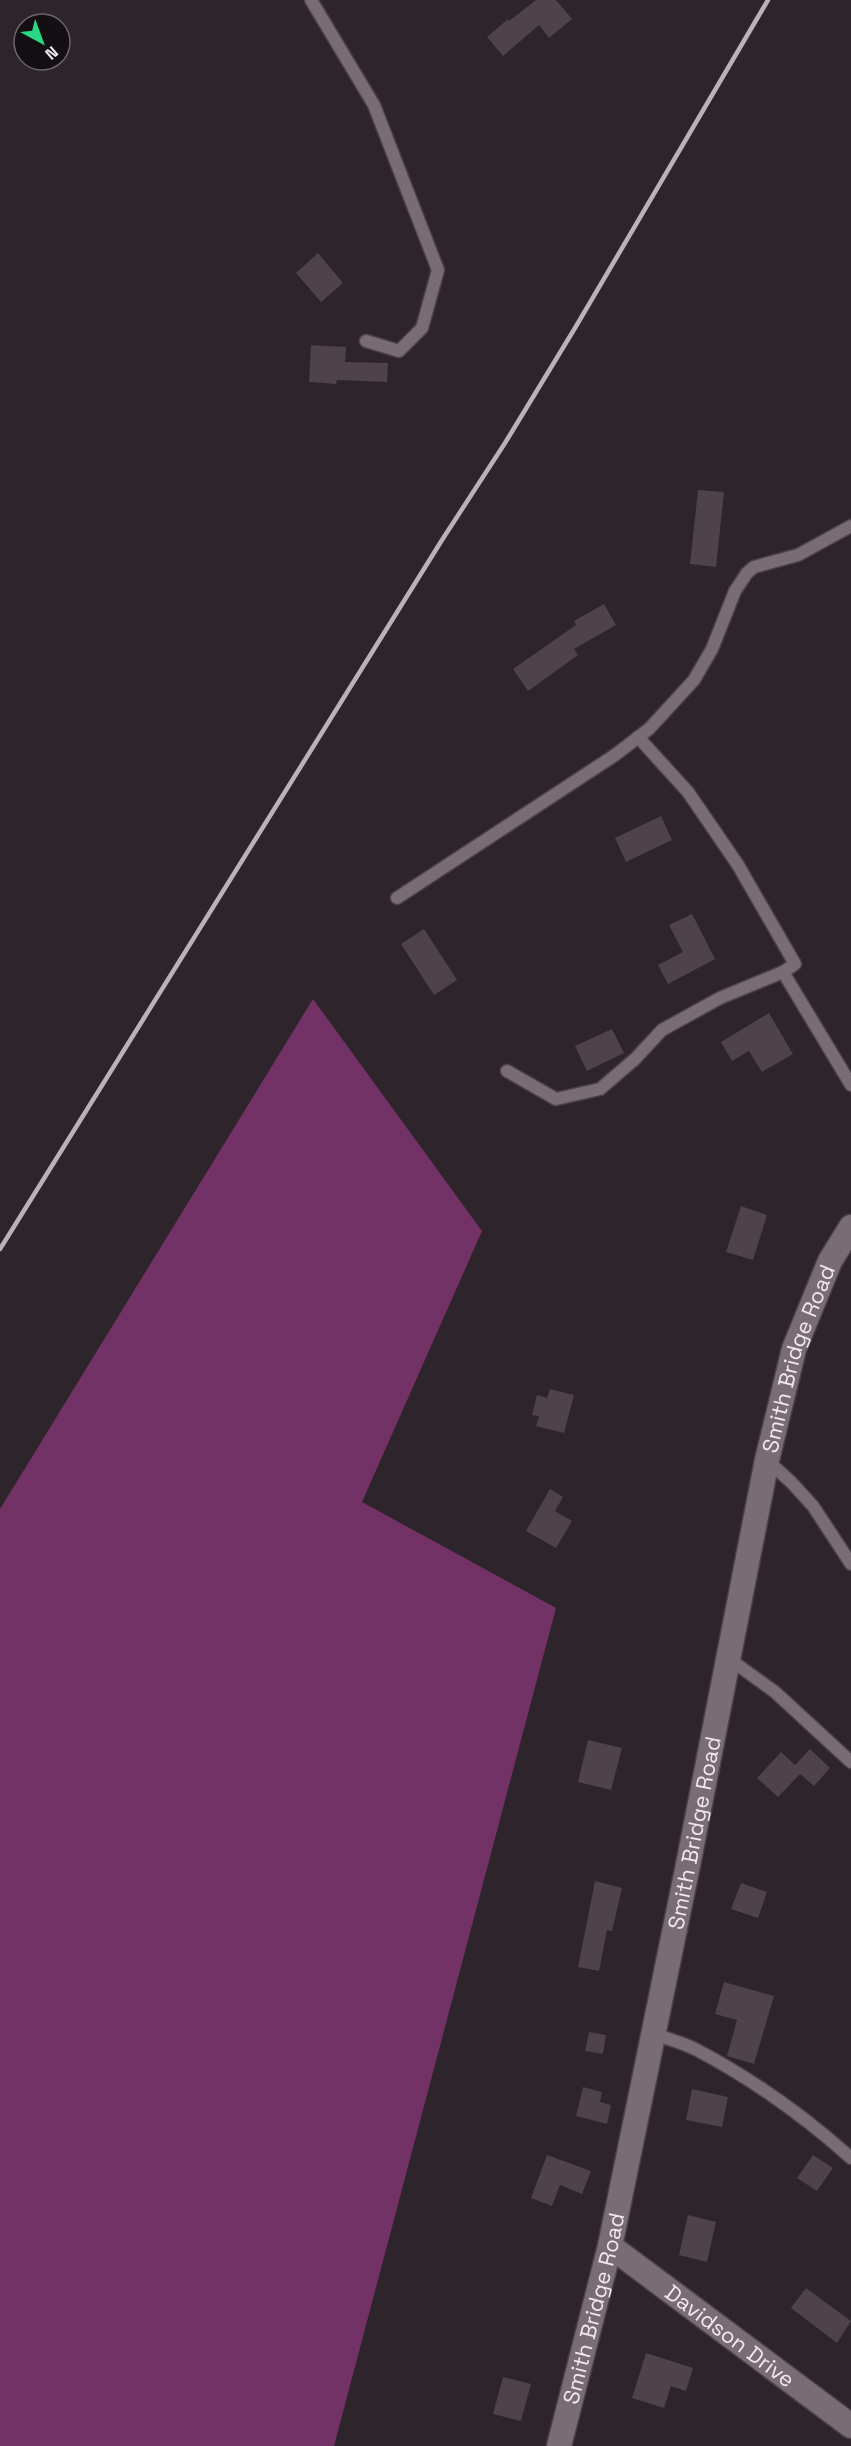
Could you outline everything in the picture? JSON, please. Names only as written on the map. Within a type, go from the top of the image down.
[{"type":"street","name":"Smith Bridge Road","points":[[559,2446],[610,2246],[767,1460],[794,1348],[830,1261],[851,1227]]},
{"type":"street","name":"Davidson Drive","points":[[610,2246],[851,2426]]},
{"type":"lane","points":[[310,0],[374,105],[438,270],[422,328],[399,351],[366,341]]},
{"type":"lane","points":[[397,898],[615,755],[649,729],[694,680],[712,649],[735,591],[754,567],[798,555],[851,526]]},
{"type":"lane","points":[[507,1071],[556,1099],[600,1089],[635,1059],[662,1030],[720,998],[783,972],[795,964],[738,865],[688,792],[638,737]]},
{"type":"lane","points":[[783,972],[851,1085]]},
{"type":"lane","points":[[767,1460],[813,1506],[851,1564]]},
{"type":"lane","points":[[728,1658],[776,1692],[851,1762]]},
{"type":"lane","points":[[654,2034],[695,2049],[748,2081],[806,2120],[851,2158]]},
{"type":"shaded area","points":[[313,999],[482,1231],[362,1502],[556,1608],[334,2446],[0,2446],[0,1509]]},
{"type":"building","points":[[536,0],[556,0],[572,19],[549,38],[539,25],[503,56],[487,37]]},
{"type":"building","points":[[318,253],[343,283],[321,302],[296,273]]},
{"type":"building","points":[[311,345],[346,347],[345,362],[388,363],[387,382],[337,380],[336,384],[309,382]]},
{"type":"building","points":[[698,490],[724,492],[716,567],[690,564]]},
{"type":"building","points":[[604,604],[616,625],[574,649],[578,655],[528,691],[513,669],[576,625],[574,621]]},
{"type":"building","points":[[661,816],[672,840],[626,862],[615,838]]},
{"type":"building","points":[[692,914],[715,959],[668,984],[658,965],[683,952],[669,925]]},
{"type":"building","points":[[424,929],[457,980],[434,995],[401,944]]},
{"type":"building","points":[[769,1013],[793,1054],[762,1072],[749,1051],[732,1061],[721,1042]]},
{"type":"building","points":[[612,1029],[624,1053],[587,1071],[575,1046]]},
{"type":"building","points":[[741,1206],[767,1215],[753,1260],[726,1252]]},
{"type":"building","points":[[550,1389],[574,1395],[564,1433],[536,1426],[539,1416],[532,1415],[537,1395],[547,1398]]},
{"type":"building","points":[[550,1489],[563,1497],[555,1511],[572,1521],[556,1548],[526,1531]]},
{"type":"building","points":[[588,1740],[622,1748],[611,1790],[578,1782]]},
{"type":"building","points":[[810,1749],[830,1768],[814,1786],[800,1774],[778,1797],[757,1778],[781,1752],[795,1765]]},
{"type":"building","points":[[595,1881],[622,1888],[612,1931],[607,1930],[599,1971],[578,1967]]},
{"type":"building","points":[[741,1883],[767,1892],[758,1918],[731,1909]]},
{"type":"building","points":[[724,1982],[774,1996],[754,2064],[727,2056],[737,2020],[715,2014]]},
{"type":"building","points":[[589,2032],[606,2035],[603,2054],[585,2051]]},
{"type":"building","points":[[583,2087],[602,2092],[600,2102],[611,2105],[607,2124],[576,2116]]},
{"type":"building","points":[[692,2089],[728,2097],[722,2127],[686,2120]]},
{"type":"building","points":[[547,2155],[591,2171],[582,2194],[560,2185],[552,2206],[531,2198]]},
{"type":"building","points":[[813,2155],[833,2168],[817,2191],[797,2178]]},
{"type":"building","points":[[688,2215],[716,2222],[707,2262],[679,2255]]},
{"type":"building","points":[[806,2288],[851,2321],[837,2343],[791,2308]]},
{"type":"building","points":[[646,2353],[693,2368],[686,2391],[671,2386],[664,2408],[632,2398]]},
{"type":"building","points":[[503,2377],[531,2384],[521,2421],[493,2414]]},
{"type":"railway","points":[[0,1249],[442,540],[505,443],[768,0]]}]
